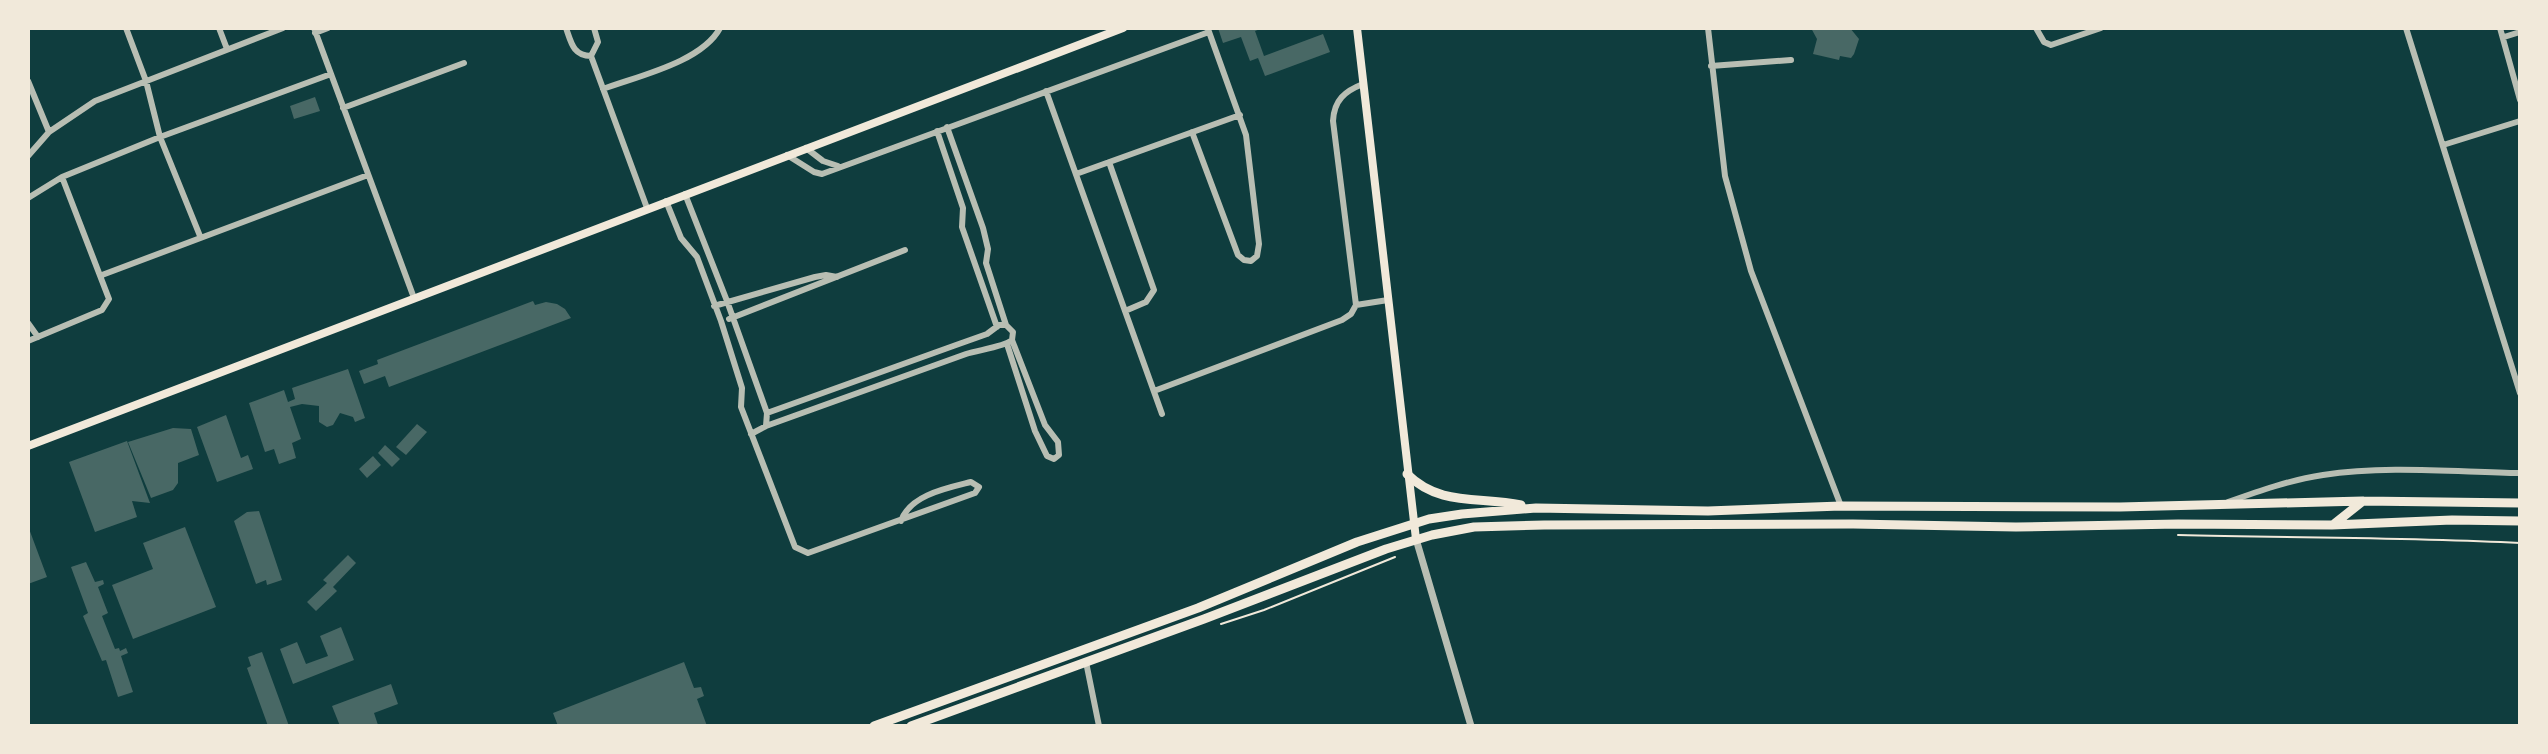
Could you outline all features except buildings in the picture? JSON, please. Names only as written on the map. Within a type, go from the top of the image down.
[{"type":"highway","points":[[1407,474],[1419,485],[1440,496],[1495,500],[1536,508]]},
{"type":"highway","points":[[2332,525],[2363,501]]},
{"type":"highway","points":[[874,726],[1187,612],[1346,546],[1412,523],[1487,511],[1536,508],[1722,511],[1841,506],[2120,507],[2363,501],[2520,503]]},
{"type":"highway","points":[[1841,506],[1853,524]]},
{"type":"highway","points":[[911,726],[1457,530],[1508,525],[2016,527],[2520,521]]},
{"type":"main road","points":[[28,446],[1123,28]]},
{"type":"main road","points":[[1357,28],[1412,523],[1417,543]]},
{"type":"street","points":[[126,28],[146,81],[160,137],[200,236]]},
{"type":"street","points":[[219,28],[227,49]]},
{"type":"street","points":[[28,156],[49,132],[95,101],[283,28]]},
{"type":"street","points":[[328,28],[314,30],[414,298]]},
{"type":"street","points":[[566,28],[575,50],[591,56]]},
{"type":"street","points":[[594,28],[598,42],[591,56],[647,208]]},
{"type":"street","points":[[1708,28],[1725,176],[1751,271],[1841,506]]},
{"type":"street","points":[[2036,28],[2044,42],[2051,45],[2101,28]]},
{"type":"street","points":[[2406,28],[2517,374],[2520,393]]},
{"type":"street","points":[[2500,28],[2520,100]]},
{"type":"street","points":[[603,89],[690,57],[708,45],[720,29]]},
{"type":"street","points":[[787,155],[818,173],[1208,30],[1246,135],[1259,244],[1254,259],[1247,261],[1238,255],[1192,132]]},
{"type":"street","points":[[2504,37],[2520,32]]},
{"type":"street","points":[[1711,66],[1791,60]]},
{"type":"street","points":[[343,108],[464,63]]},
{"type":"street","points":[[28,198],[62,177],[331,74]]},
{"type":"street","points":[[28,81],[49,132]]},
{"type":"street","points":[[1154,391],[1351,314],[1356,305],[1333,114],[1341,96],[1363,84]]},
{"type":"street","points":[[1046,91],[1162,414]]},
{"type":"street","points":[[1076,174],[1240,115]]},
{"type":"street","points":[[2443,145],[2520,121]]},
{"type":"street","points":[[937,131],[961,200],[964,235],[996,328],[994,338],[1007,343],[1045,425],[1059,446],[1059,455],[1054,459],[1047,456],[1035,431],[1007,343],[1012,329],[1006,325],[986,263],[988,249],[983,228],[947,127]]},
{"type":"street","points":[[806,147],[823,161],[841,166]]},
{"type":"street","points":[[1109,162],[1154,290],[1146,302],[1125,311]]},
{"type":"street","points":[[102,275],[368,175]]},
{"type":"street","points":[[28,341],[106,306],[109,299],[62,177]]},
{"type":"street","points":[[685,194],[767,413],[766,426]]},
{"type":"street","points":[[666,201],[681,238],[697,257],[721,321],[741,383],[741,407],[792,543],[798,550],[808,553],[901,521],[975,493],[979,487],[971,482],[916,501],[905,511],[901,521]]},
{"type":"street","points":[[721,321],[905,250]]},
{"type":"street","points":[[714,306],[815,277],[837,277]]},
{"type":"street","points":[[1356,305],[1388,300]]},
{"type":"street","points":[[28,323],[38,337]]},
{"type":"street","points":[[767,413],[1006,325]]},
{"type":"street","points":[[751,434],[966,354],[1007,343]]},
{"type":"street","points":[[741,383],[753,378]]},
{"type":"street","points":[[2224,504],[2283,483],[2339,473],[2520,473]]},
{"type":"street","points":[[1417,543],[1471,726]]},
{"type":"street","points":[[1086,662],[1099,726]]},
{"type":"path","points":[[2171,534],[2520,543]]},
{"type":"path","points":[[1209,628],[1264,610],[1417,543]]}]
